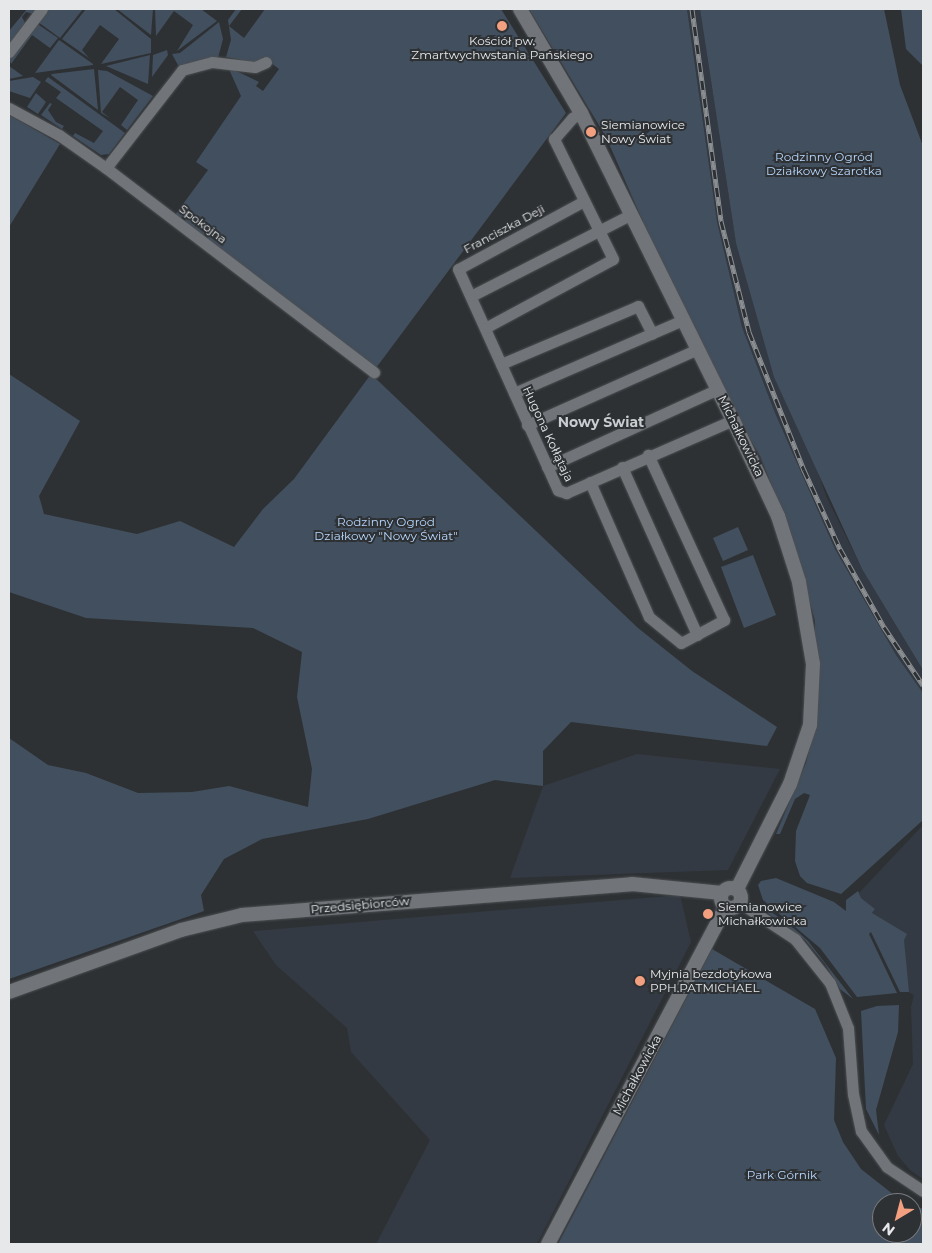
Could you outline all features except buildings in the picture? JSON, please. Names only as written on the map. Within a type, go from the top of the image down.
[{"type":"street","points":[[9,52],[42,9]]},
{"type":"street","name":"Michałkowicka","points":[[520,9],[582,112],[630,215],[733,420],[778,516],[796,570],[812,648],[813,686],[810,725],[801,757],[737,889]]},
{"type":"street","points":[[106,168],[182,70],[212,62],[254,67],[266,62]]},
{"type":"street","name":"Spokojna","points":[[9,108],[58,135],[106,168],[374,372]]},
{"type":"street","points":[[485,328],[613,259],[554,139],[572,118],[582,112]]},
{"type":"street","name":"Franciszka Deji","points":[[471,296],[458,269],[584,201]]},
{"type":"street","points":[[471,296],[630,215]]},
{"type":"street","name":"Hugona Kołłątaja","points":[[471,296],[527,425],[562,493],[733,420]]},
{"type":"street","points":[[501,364],[638,306],[652,334]]},
{"type":"street","points":[[514,393],[683,320]]},
{"type":"street","points":[[527,425],[698,349]]},
{"type":"street","points":[[547,467],[718,390]]},
{"type":"street","points":[[590,482],[649,617],[681,643],[724,620],[648,455]]},
{"type":"street","points":[[622,467],[697,634]]},
{"type":"street","name":"Przedsiębiorców","points":[[9,992],[181,930],[242,916],[632,884],[722,893]]},
{"type":"street","points":[[733,905],[741,896],[737,889],[730,888],[722,893],[721,899],[795,939],[825,975],[837,996],[848,1028],[853,1094],[861,1130],[887,1167],[923,1191]]},
{"type":"street","name":"Michałkowicka","points":[[548,1244],[733,905]]},
{"type":"shaded area","points":[[687,9],[700,9],[736,243],[827,498],[862,569],[923,670],[923,693],[896,655],[835,549],[775,413],[742,327],[717,223]]},
{"type":"shaded area","points":[[637,754],[780,769],[728,870],[510,878],[543,786]]},
{"type":"shaded area","points":[[923,825],[923,1179],[910,1170],[898,1156],[884,1125],[913,1064],[911,1007],[914,995],[908,992],[872,913],[875,909],[861,898],[859,893]]},
{"type":"shaded area","points":[[680,895],[691,942],[537,1244],[376,1244],[430,1140],[351,1052],[347,1028],[276,965],[253,931]]},
{"type":"green space","points":[[27,9],[37,9],[33,14],[26,12],[22,17],[25,23],[9,44],[9,31]]},
{"type":"green space","points":[[48,9],[83,9],[60,38],[38,22]]},
{"type":"green space","points":[[86,9],[114,9],[151,39],[151,53],[101,64],[119,39],[100,25],[82,50],[89,58],[62,39]]},
{"type":"green space","points":[[117,9],[153,9],[151,35]]},
{"type":"green space","points":[[155,9],[201,9],[217,21],[177,51],[193,25],[174,11],[156,36]]},
{"type":"green space","points":[[236,9],[242,9],[229,26],[244,38],[265,9],[501,9],[566,113],[376,368],[175,215],[208,170],[196,162],[241,96],[228,67],[259,82],[256,86],[263,91],[279,69],[263,57],[257,63],[226,57],[231,40],[228,20]]},
{"type":"green space","points":[[529,9],[687,9],[717,222],[742,327],[775,413],[835,549],[896,655],[923,693],[923,820],[841,894],[807,883],[800,876],[795,861],[796,831],[810,795],[804,793],[795,799],[780,834],[776,834],[806,763],[815,726],[815,621],[791,533],[760,456],[739,420],[648,233],[606,137]]},
{"type":"green space","name":"Rodzinny Ogród Działkowy Szarotka","points":[[700,9],[884,9],[900,85],[923,146],[923,670],[862,569],[774,377],[736,243]]},
{"type":"green space","points":[[901,9],[923,9],[923,66],[906,49]]},
{"type":"green space","points":[[219,22],[223,39],[218,58],[179,67],[172,54],[180,53]]},
{"type":"green space","points":[[36,23],[58,38],[50,48],[32,35],[11,64],[9,58]]},
{"type":"green space","points":[[59,40],[93,64],[93,65],[35,73]]},
{"type":"green space","points":[[167,50],[168,55],[152,77],[153,55]]},
{"type":"green space","points":[[150,55],[148,84],[106,66]]},
{"type":"green space","points":[[9,66],[23,76],[9,79]]},
{"type":"green space","points":[[94,69],[98,110],[51,75],[52,74]]},
{"type":"green space","points":[[98,70],[107,71],[153,96],[127,130],[121,125],[138,100],[120,87],[102,112],[110,118],[101,113]]},
{"type":"green space","points":[[33,77],[41,82],[30,98],[9,91],[9,81]]},
{"type":"green space","points":[[48,77],[125,133],[109,154],[101,155],[73,136],[75,133],[94,143],[103,131],[56,98],[61,92],[45,81]]},
{"type":"green space","points":[[36,93],[46,102],[38,114],[27,107]]},
{"type":"green space","points":[[50,103],[52,104],[48,110],[56,122],[64,126],[62,129],[41,115]]},
{"type":"green space","points":[[9,115],[60,144],[9,227]]},
{"type":"green space","name":"Rodzinny Ogród Działkowy \"Nowy Świat\"","points":[[9,374],[80,421],[39,496],[44,514],[137,534],[180,521],[234,547],[263,509],[294,479],[371,374],[638,628],[692,671],[777,727],[767,746],[571,722],[543,751],[543,786],[495,780],[368,819],[262,839],[224,859],[201,895],[204,911],[9,979],[9,738],[48,765],[86,773],[138,793],[192,792],[229,786],[308,807],[312,769],[297,697],[302,652],[253,628],[86,618],[9,592]]},
{"type":"green space","points":[[738,527],[748,550],[723,561],[713,538]]},
{"type":"green space","points":[[753,555],[776,615],[744,628],[721,567]]},
{"type":"green space","points":[[776,878],[834,902],[846,911],[846,900],[858,891],[861,898],[875,909],[872,913],[907,934],[904,940],[909,992],[900,992],[871,932],[869,934],[897,993],[857,997],[820,948],[763,900],[758,885],[761,881]]},
{"type":"green space","points":[[759,904],[789,924],[808,941],[853,999],[840,989],[825,964],[805,940],[758,906]]},
{"type":"green space","name":"Park Górnik","points":[[712,949],[815,1009],[836,1058],[834,1120],[843,1142],[861,1169],[891,1193],[872,1193],[872,1243],[922,1243],[923,1209],[923,1244],[558,1244]]},
{"type":"green space","points":[[899,1005],[898,1032],[876,1110],[879,1135],[866,1109],[861,1011],[877,1006]]},
{"type":"railway","points":[[692,9],[721,221],[749,332],[804,470],[840,549],[884,627],[923,685]]},
{"type":"place","name":"Kościół pw. Zmartwychwstania Pańskiego","points":[[502,26]]},
{"type":"place","name":"Siemianowice Nowy Świat","points":[[591,132]]},
{"type":"place","name":"Siemianowice Michałkowicka","points":[[708,914]]},
{"type":"place","name":"Myjnia bezdotykowa PPH.PATMICHAEL","points":[[640,981]]},
{"type":"district","name":"Nowy Świat","points":[[601,422]]}]
